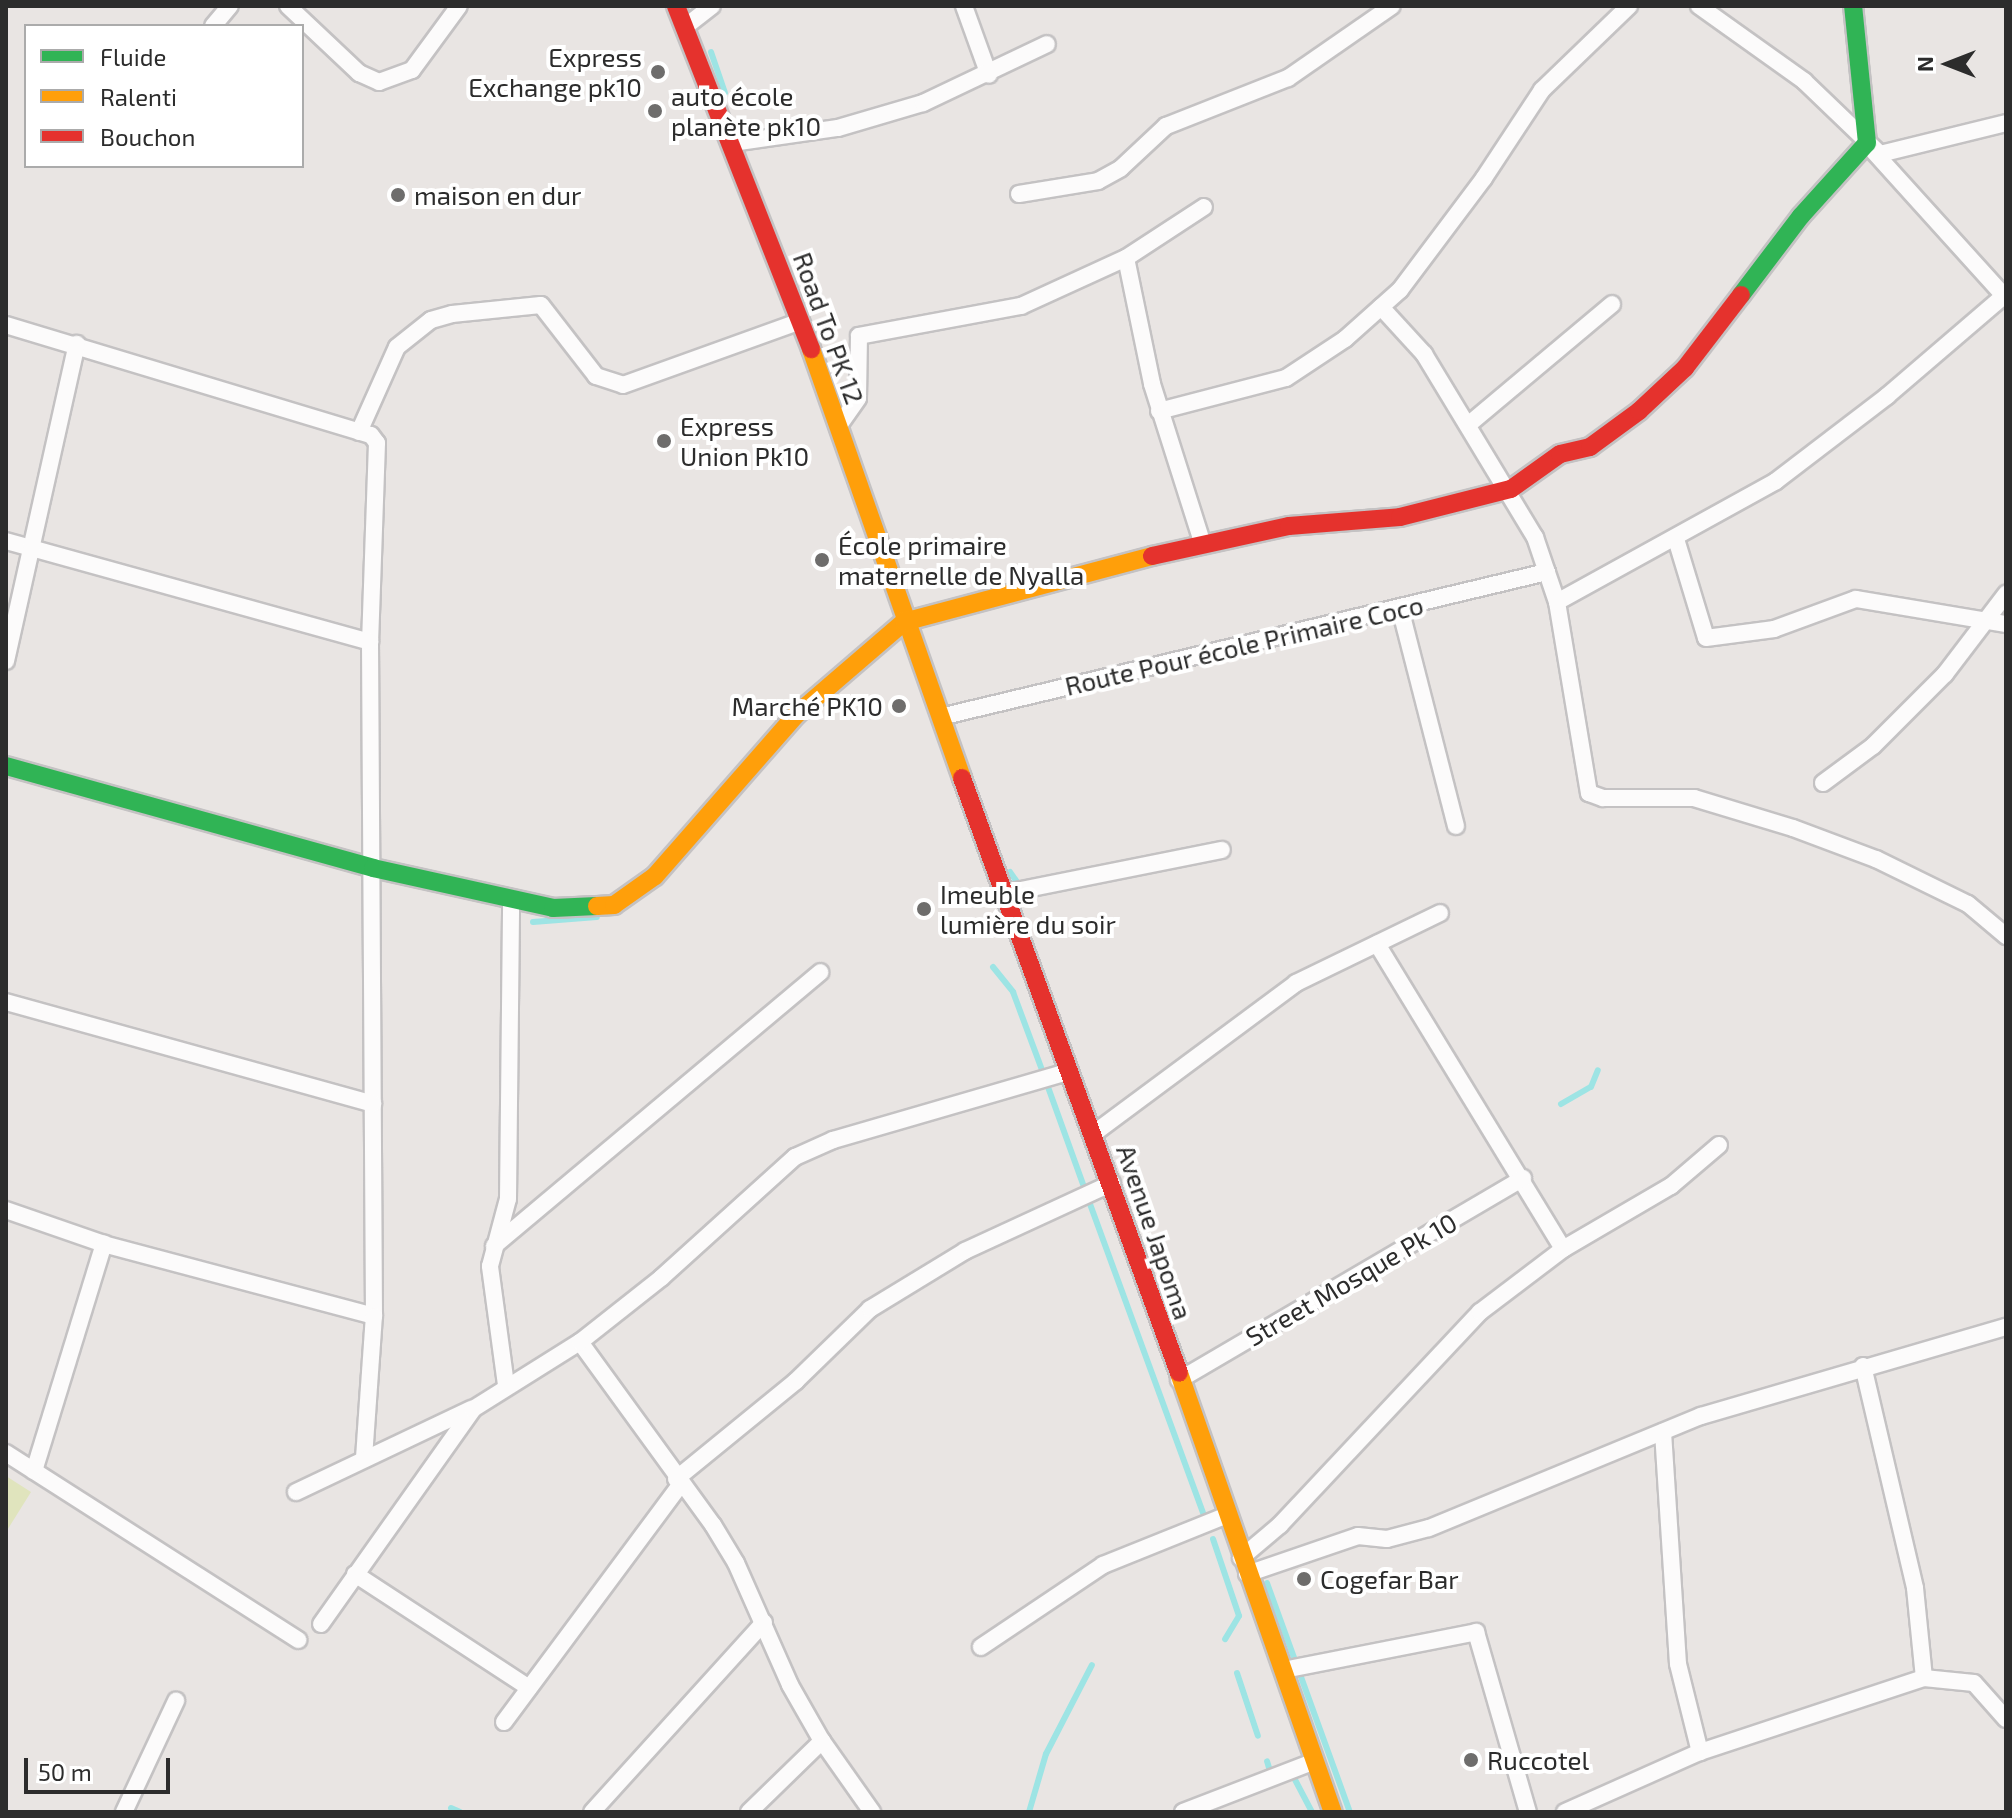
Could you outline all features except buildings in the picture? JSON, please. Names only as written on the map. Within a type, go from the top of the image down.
[{"type":"street","points":[[215,24],[230,6]]},
{"type":"street","points":[[288,6],[359,73],[379,82],[412,70],[459,6]]},
{"type":"street","name":"Road To PK 12","points":[[676,6],[801,321],[904,622],[924,671]]},
{"type":"street","points":[[685,27],[712,6]]},
{"type":"street","points":[[964,6],[989,75]]},
{"type":"street","points":[[1019,194],[1098,181],[1121,168],[1166,126],[1288,78],[1392,6]]},
{"type":"street","points":[[1159,411],[1286,378],[1316,362],[1381,307],[1400,290],[1484,178],[1542,90],[1629,6]]},
{"type":"street","points":[[1557,602],[1676,539],[1776,481],[1887,396],[2005,295],[1871,148],[1804,81],[1699,6]]},
{"type":"street","points":[[1853,6],[1871,148]]},
{"type":"street","points":[[732,143],[838,128],[936,99],[1047,44]]},
{"type":"street","points":[[1871,148],[1888,154],[2006,123]]},
{"type":"street","points":[[6,766],[373,868],[511,898],[586,909],[614,905],[637,893],[797,714],[904,622],[1202,542],[1289,526],[1400,517],[1511,489],[1560,454],[1590,447],[1665,387],[1801,216],[1871,148]]},
{"type":"street","points":[[838,427],[858,398],[859,336],[1021,306],[1126,258],[1204,207]]},
{"type":"street","points":[[1126,258],[1159,411],[1202,542]]},
{"type":"street","points":[[1468,425],[1612,304]]},
{"type":"street","points":[[359,432],[397,347],[431,320],[452,314],[541,305],[551,311],[596,376],[623,385],[801,321]]},
{"type":"street","points":[[1381,307],[1424,354],[1511,489],[1547,572],[1557,602],[1589,793],[1603,798],[1694,798],[1793,828],[1876,859],[1968,904],[2006,936]]},
{"type":"street","points":[[6,325],[371,435],[379,452],[370,642],[374,1316],[364,1458]]},
{"type":"street","points":[[6,661],[77,344]]},
{"type":"street","points":[[1676,539],[1706,638],[1774,629],[1856,599],[1987,618],[2006,624]]},
{"type":"street","points":[[6,541],[370,642]]},
{"type":"street","name":"Route Pour école Primaire Coco","points":[[940,717],[1547,572]]},
{"type":"street","points":[[1823,783],[1873,746],[1945,674],[2006,594]]},
{"type":"street","points":[[1400,608],[1456,826]]},
{"type":"street","name":"Avenue Japoma","points":[[924,671],[1006,893],[1067,1072],[1112,1183],[1225,1516],[1333,1812]]},
{"type":"street","points":[[1006,893],[1222,850]]},
{"type":"street","points":[[506,1385],[491,1285],[491,1249],[508,1199],[511,898]]},
{"type":"street","points":[[1093,1134],[1296,983],[1440,913]]},
{"type":"street","points":[[1377,944],[1523,1178],[1563,1249]]},
{"type":"street","points":[[491,1249],[820,972]]},
{"type":"street","points":[[6,1002],[373,1104]]},
{"type":"street","points":[[296,1492],[473,1409],[506,1385],[580,1342],[661,1278],[795,1157],[833,1140],[1067,1072]]},
{"type":"street","points":[[1244,1566],[1480,1312],[1563,1249],[1648,1201],[1719,1145]]},
{"type":"street","name":"Street Mosque Pk 10","points":[[1179,1380],[1523,1178]]},
{"type":"street","points":[[504,1722],[678,1482],[796,1381],[870,1309],[965,1251],[1112,1183]]},
{"type":"street","points":[[6,1210],[104,1244],[374,1316]]},
{"type":"street","points":[[34,1471],[104,1244]]},
{"type":"street","points":[[1244,1566],[1358,1536],[1387,1539],[1429,1528],[1663,1432],[1863,1366],[2006,1327]]},
{"type":"street","points":[[580,1342],[678,1482],[713,1525],[822,1741],[872,1812]]},
{"type":"street","points":[[1863,1366],[1915,1588],[1924,1678]]},
{"type":"street","points":[[321,1624],[473,1409]]},
{"type":"street","points":[[1663,1432],[1678,1664],[1700,1752]]},
{"type":"street","points":[[6,1453],[298,1640]]},
{"type":"street","points":[[981,1647],[1092,1572],[1225,1516]]},
{"type":"street","points":[[355,1574],[529,1688]]},
{"type":"street","points":[[592,1812],[764,1622]]},
{"type":"street","points":[[1283,1670],[1476,1632],[1528,1812]]},
{"type":"street","points":[[1565,1812],[1700,1752],[1924,1678],[1974,1683],[2006,1719]]},
{"type":"street","points":[[124,1812],[176,1701]]},
{"type":"street","points":[[749,1812],[822,1741]]},
{"type":"street","points":[[1183,1812],[1315,1761]]},
{"type":"green space","points":[[6,1476],[31,1492],[6,1532]]},
{"type":"waterway","points":[[711,52],[725,93]]},
{"type":"waterway","points":[[1010,872],[1017,882]]},
{"type":"waterway","points":[[533,922],[597,917]]},
{"type":"waterway","points":[[993,967],[1013,992],[1042,1070]]},
{"type":"waterway","points":[[1561,1104],[1591,1087],[1598,1070]]},
{"type":"waterway","points":[[1048,1087],[1084,1187]]},
{"type":"waterway","points":[[1090,1204],[1204,1516]]},
{"type":"waterway","points":[[1213,1539],[1239,1616],[1225,1639]]},
{"type":"waterway","points":[[1267,1583],[1350,1812]]},
{"type":"waterway","points":[[1029,1812],[1046,1754],[1092,1665]]},
{"type":"waterway","points":[[1237,1673],[1258,1736]]},
{"type":"waterway","points":[[1265,1773],[1270,1771],[1267,1761]]},
{"type":"waterway","points":[[1292,1774],[1312,1812]]},
{"type":"waterway","points":[[451,1808],[460,1812]]},
{"type":"traffic: fast","points":[[1741,295],[1801,216],[1867,143],[1853,6]]},
{"type":"traffic: fast","points":[[6,766],[373,868],[553,908],[597,906]]},
{"type":"traffic: slow","points":[[811,349],[962,778]]},
{"type":"traffic: slow","points":[[597,906],[614,905],[655,876],[797,714],[904,622],[1152,556]]},
{"type":"traffic: slow","points":[[1179,1373],[1333,1812]]},
{"type":"traffic: jam","points":[[676,6],[811,349]]},
{"type":"traffic: jam","points":[[1152,556],[1289,526],[1400,517],[1511,489],[1560,454],[1590,447],[1639,411],[1685,368],[1741,295]]},
{"type":"traffic: jam","points":[[962,778],[1179,1373]]},
{"type":"place","name":"Express Exchange pk10","points":[[658,72]]},
{"type":"place","name":"auto école planète pk10","points":[[655,111]]},
{"type":"place","name":"maison en dur","points":[[398,195]]},
{"type":"place","name":"Express Union Pk10","points":[[664,441]]},
{"type":"place","name":"École primaire maternelle de Nyalla","points":[[822,560]]},
{"type":"place","name":"Marché PK10","points":[[899,706]]},
{"type":"place","name":"Imeuble lumière du soir","points":[[924,909]]},
{"type":"place","name":"Cogefar Bar","points":[[1304,1579]]},
{"type":"place","name":"Ruccotel","points":[[1471,1760]]}]
